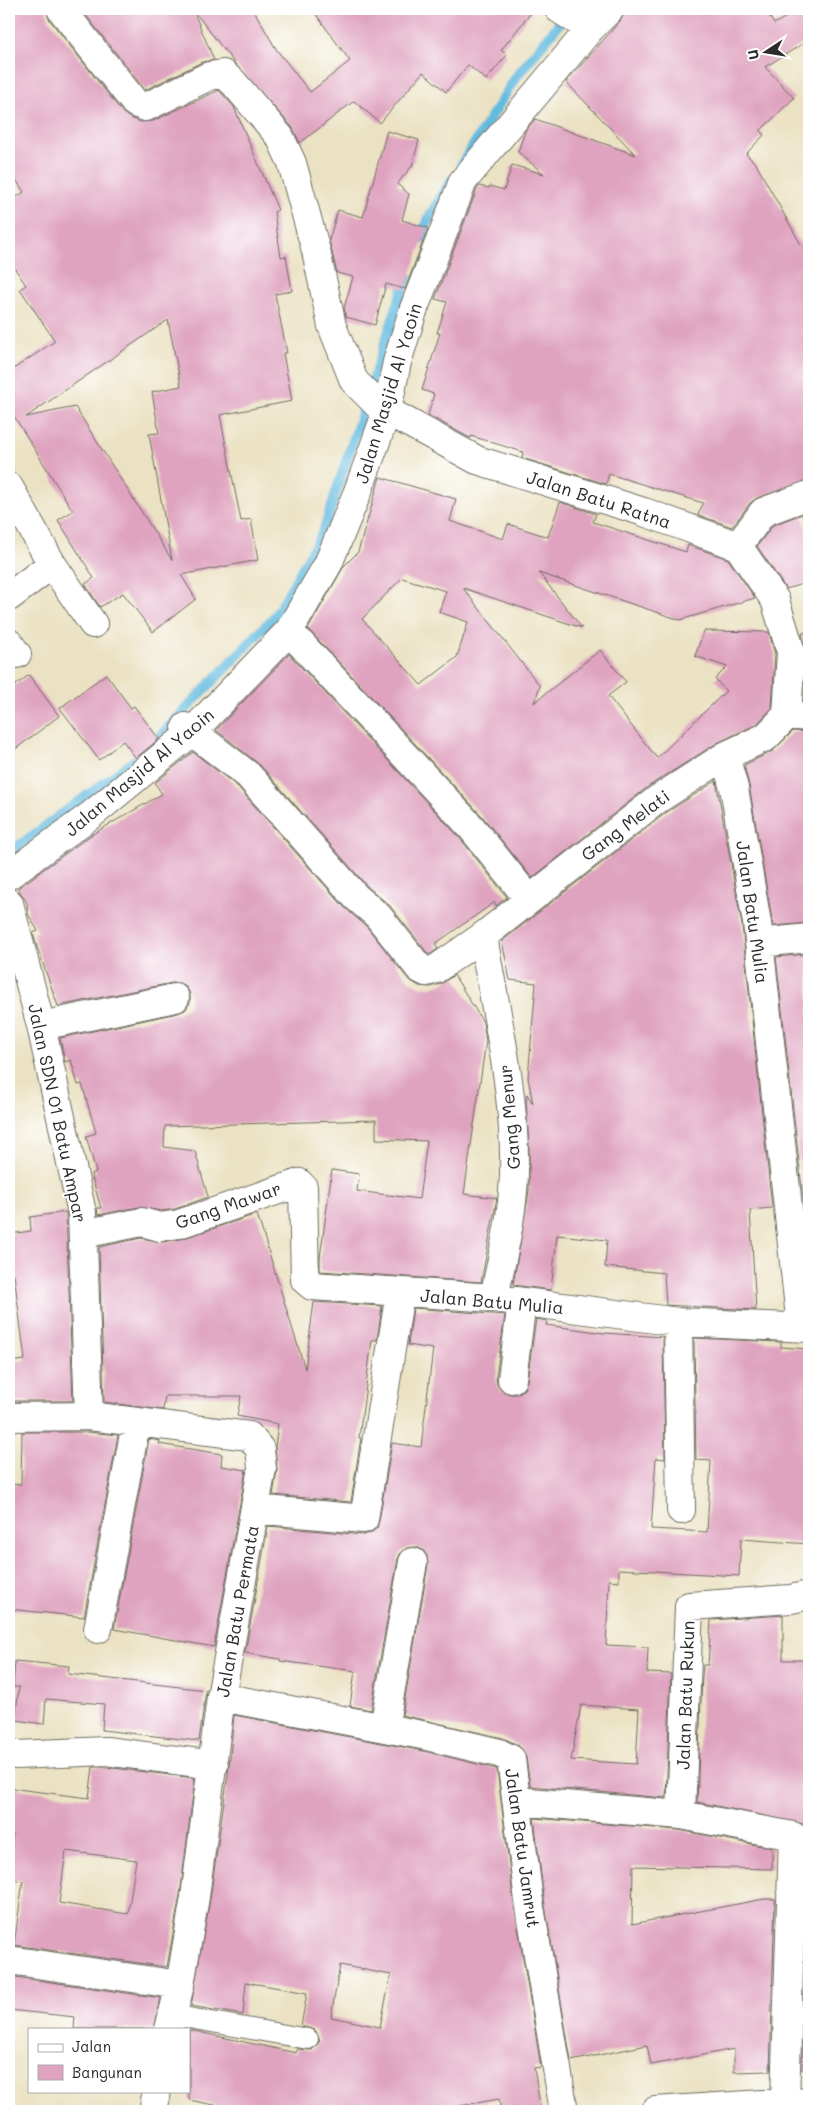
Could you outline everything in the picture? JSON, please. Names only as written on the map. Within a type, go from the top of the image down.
[{"type":"street","name":"Jalan Batu Ratna","points":[[61,9],[135,103],[146,107],[209,76],[223,74],[233,82],[280,137],[292,163],[316,251],[332,326],[354,381],[381,407],[477,460],[644,512],[738,546]]},
{"type":"street","name":"Jalan Masjid Al Yaoin","points":[[9,875],[91,815],[189,730],[289,631],[328,564],[358,491],[381,407],[413,311],[463,181],[576,20],[610,9]]},
{"type":"street","points":[[9,487],[52,564],[93,624]]},
{"type":"street","points":[[725,756],[766,737],[798,716],[790,652],[775,600],[738,546],[763,512],[809,495]]},
{"type":"street","points":[[9,597],[52,564]]},
{"type":"street","points":[[289,631],[470,827],[528,898]]},
{"type":"street","name":"Gang Melati","points":[[189,730],[248,775],[356,897],[378,916],[420,969],[426,972],[436,969],[483,936],[528,898],[658,799],[725,756]]},
{"type":"street","name":"Jalan Batu Mulia","points":[[255,1509],[364,1519],[400,1293],[494,1298],[678,1322],[805,1327],[759,943],[734,788],[725,756]]},
{"type":"street","name":"Jalan SDN 01 Batu Ampar","points":[[9,903],[41,1026],[82,1213],[89,1416]]},
{"type":"street","name":"Gang Menur","points":[[483,936],[507,1075],[514,1174],[511,1211],[494,1298]]},
{"type":"street","points":[[759,943],[809,938]]},
{"type":"street","points":[[41,1026],[175,998]]},
{"type":"street","name":"Gang Mawar","points":[[83,1234],[142,1222],[160,1227],[179,1224],[299,1183],[303,1187],[305,1280],[308,1284],[400,1293]]},
{"type":"street","points":[[512,1379],[522,1302]]},
{"type":"street","points":[[678,1322],[681,1510]]},
{"type":"street","name":"Jalan Batu Permata","points":[[9,1417],[89,1416],[249,1436],[260,1449],[262,1468],[222,1697],[214,1765],[180,1985],[171,2022]]},
{"type":"street","points":[[98,1629],[136,1423]]},
{"type":"street","points":[[384,1728],[413,1562]]},
{"type":"street","name":"Jalan Batu Rukun","points":[[680,1815],[689,1606],[791,1599],[809,1595]]},
{"type":"street","name":"Jalan Batu Jamrut","points":[[222,1697],[384,1728],[499,1753],[511,1759],[529,1901],[564,2111]]},
{"type":"street","points":[[9,1753],[16,1755],[106,1751],[214,1765]]},
{"type":"street","points":[[517,1801],[680,1815],[793,1836],[797,2101],[655,2111]]},
{"type":"street","points":[[9,1960],[180,1985]]},
{"type":"street","points":[[153,2111],[157,2092]]},
{"type":"lane","points":[[171,2022],[308,2039]]},
{"type":"building","points":[[9,9],[46,9],[49,19],[123,113],[130,118],[141,122],[153,121],[219,90],[234,107],[278,210],[274,212],[281,257],[286,256],[292,291],[275,294],[287,353],[283,353],[292,401],[220,415],[241,521],[251,519],[258,560],[181,575],[196,599],[153,632],[123,593],[100,607],[85,584],[94,578],[58,520],[73,511],[9,408],[9,372],[55,341],[20,289],[26,285],[9,260],[9,202],[24,192],[9,169]],"holes":[[[168,320],[181,386],[152,392],[159,433],[149,434],[172,560],[75,407],[26,417]]]},
{"type":"building","points":[[81,9],[253,9],[276,49],[310,92],[350,61],[312,9],[534,9],[501,50],[507,55],[486,80],[468,65],[446,92],[423,72],[380,123],[354,101],[300,143],[292,127],[236,65],[193,10],[214,60],[202,62],[145,90]]},
{"type":"building","points":[[625,9],[765,9],[774,24],[800,9],[809,9],[809,40],[765,67],[794,98],[760,131],[764,135],[746,154],[756,164],[809,259],[809,480],[757,498],[750,503],[732,527],[698,515],[703,503],[609,474],[606,484],[522,458],[523,452],[471,436],[471,438],[468,437],[428,415],[434,394],[422,390],[440,333],[437,333],[447,302],[435,299],[477,189],[479,186],[489,188],[490,186],[504,190],[512,165],[544,174],[518,152],[525,131],[535,119],[636,155],[566,82],[621,20]]},
{"type":"building","points":[[387,131],[419,140],[412,166],[397,184],[409,194],[402,220],[428,228],[405,289],[386,284],[375,325],[346,317],[344,308],[353,277],[337,273],[329,240],[338,210],[363,217]]},
{"type":"building","points":[[380,477],[456,499],[450,521],[503,539],[508,524],[548,537],[560,502],[596,514],[593,522],[686,552],[688,545],[728,559],[755,598],[680,620],[539,573],[582,628],[463,588],[540,686],[534,703],[600,650],[626,682],[608,696],[657,758],[726,691],[715,679],[727,667],[695,656],[704,631],[769,632],[775,654],[772,708],[757,724],[717,743],[649,786],[532,878],[482,816],[308,629],[344,566],[358,552]],"holes":[[[402,578],[446,591],[439,612],[468,622],[457,657],[421,685],[362,619]]]},
{"type":"building","points":[[802,514],[809,539],[809,582],[786,589],[757,546],[773,525]]},
{"type":"building","points":[[802,633],[809,633],[809,701],[804,701],[807,653]]},
{"type":"building","points":[[289,654],[459,837],[507,897],[496,906],[495,902],[435,944],[438,949],[429,955],[390,906],[367,886],[260,765],[216,730]]},
{"type":"building","points":[[106,674],[131,708],[134,706],[159,739],[136,758],[123,741],[99,760],[60,708]]},
{"type":"building","points":[[29,675],[59,716],[9,754],[9,690]]},
{"type":"building","points":[[793,731],[809,732],[809,923],[773,926],[744,765],[773,751]]},
{"type":"building","points":[[193,752],[237,786],[344,907],[367,927],[408,979],[419,986],[430,987],[441,984],[454,975],[483,1022],[486,1041],[464,1194],[497,1198],[481,1282],[320,1271],[320,1258],[332,1170],[359,1174],[357,1191],[419,1199],[427,1141],[376,1139],[376,1120],[165,1126],[164,1147],[195,1151],[208,1197],[175,1209],[161,1211],[139,1207],[98,1215],[97,1208],[101,1208],[91,1174],[96,1172],[86,1136],[96,1133],[82,1084],[78,1085],[71,1060],[65,1062],[60,1038],[178,1013],[185,1010],[190,1003],[190,994],[187,988],[180,983],[172,983],[58,1006],[33,933],[38,931],[28,914],[27,903],[18,888],[91,835],[162,794],[155,783]]},
{"type":"building","points":[[716,781],[742,925],[772,1208],[750,1210],[756,1310],[666,1305],[664,1273],[605,1267],[607,1240],[557,1235],[551,1290],[513,1285],[529,1191],[529,1144],[526,1102],[527,1094],[533,1104],[528,1078],[536,983],[510,980],[502,941],[667,812]]},
{"type":"building","points":[[809,954],[809,1205],[804,1206],[776,957]]},
{"type":"building","points":[[66,1212],[73,1401],[9,1401],[9,1362],[25,1360],[14,1274],[9,1274],[9,1234],[31,1231],[30,1217]]},
{"type":"building","points":[[257,1214],[305,1369],[314,1302],[382,1306],[377,1340],[372,1340],[359,1438],[361,1438],[351,1502],[273,1495],[277,1470],[275,1447],[278,1424],[237,1416],[241,1396],[165,1396],[163,1410],[104,1402],[99,1247],[141,1238],[162,1242],[181,1239]]},
{"type":"building","points":[[413,1308],[505,1315],[496,1377],[497,1385],[502,1391],[518,1394],[524,1389],[527,1381],[536,1319],[547,1321],[546,1325],[604,1333],[663,1337],[665,1459],[656,1458],[651,1529],[707,1532],[711,1461],[696,1460],[694,1338],[781,1342],[781,1347],[809,1349],[809,1544],[741,1539],[739,1576],[619,1569],[619,1581],[609,1580],[606,1645],[648,1647],[647,1673],[671,1674],[666,1798],[530,1786],[526,1757],[518,1745],[503,1738],[402,1715],[428,1565],[427,1556],[423,1550],[416,1547],[407,1548],[401,1552],[398,1559],[371,1710],[350,1706],[355,1671],[280,1661],[280,1659],[245,1653],[268,1526],[363,1535],[371,1533],[377,1528],[379,1521],[392,1443],[421,1447],[433,1349],[408,1345]],"holes":[[[581,1705],[639,1709],[636,1764],[571,1760]]]},
{"type":"building","points":[[22,1432],[88,1432],[118,1435],[84,1617],[9,1609],[9,1485],[21,1484]]},
{"type":"building","points":[[149,1439],[160,1441],[159,1444],[222,1454],[221,1466],[246,1470],[214,1647],[114,1629]]},
{"type":"building","points":[[783,1615],[783,1660],[809,1660],[809,1825],[697,1802],[702,1676],[703,1665],[708,1665],[711,1620]]},
{"type":"building","points":[[15,1661],[69,1666],[68,1674],[206,1690],[199,1741],[102,1730],[104,1704],[46,1699],[44,1724],[15,1720],[19,1687],[13,1687]]},
{"type":"building","points":[[234,1715],[424,1751],[497,1769],[514,1903],[541,2067],[534,2068],[541,2111],[501,2111],[499,2099],[431,2111],[245,2111],[189,2100],[190,2030],[296,2053],[297,2049],[312,2050],[320,2041],[315,2030],[301,2026],[307,1993],[246,1982],[243,2015],[191,2006],[210,1899],[229,1767]],"holes":[[[340,1965],[391,1975],[380,2027],[331,2017]]]},
{"type":"building","points":[[93,1767],[195,1778],[180,1895],[167,1967],[14,1945],[23,1881],[9,1879],[13,1834],[9,1834],[9,1788],[89,1798]],"holes":[[[66,1851],[136,1860],[128,1914],[59,1903]]]},
{"type":"building","points":[[534,1818],[679,1830],[772,1848],[772,1869],[633,1866],[632,1924],[764,1899],[775,1899],[770,2071],[734,2072],[734,2049],[651,2065],[647,2045],[571,2061],[544,1899]]},
{"type":"building","points":[[807,1899],[809,1899],[809,2070],[802,2070]]},
{"type":"building","points":[[9,1976],[161,1998],[154,2028],[74,2028],[75,2017],[9,2010]]},
{"type":"waterway","points":[[461,165],[516,77],[566,15]]},
{"type":"waterway","points":[[421,239],[430,215],[452,179]]},
{"type":"waterway","points":[[9,853],[142,755],[276,615],[323,532],[407,276]]}]
